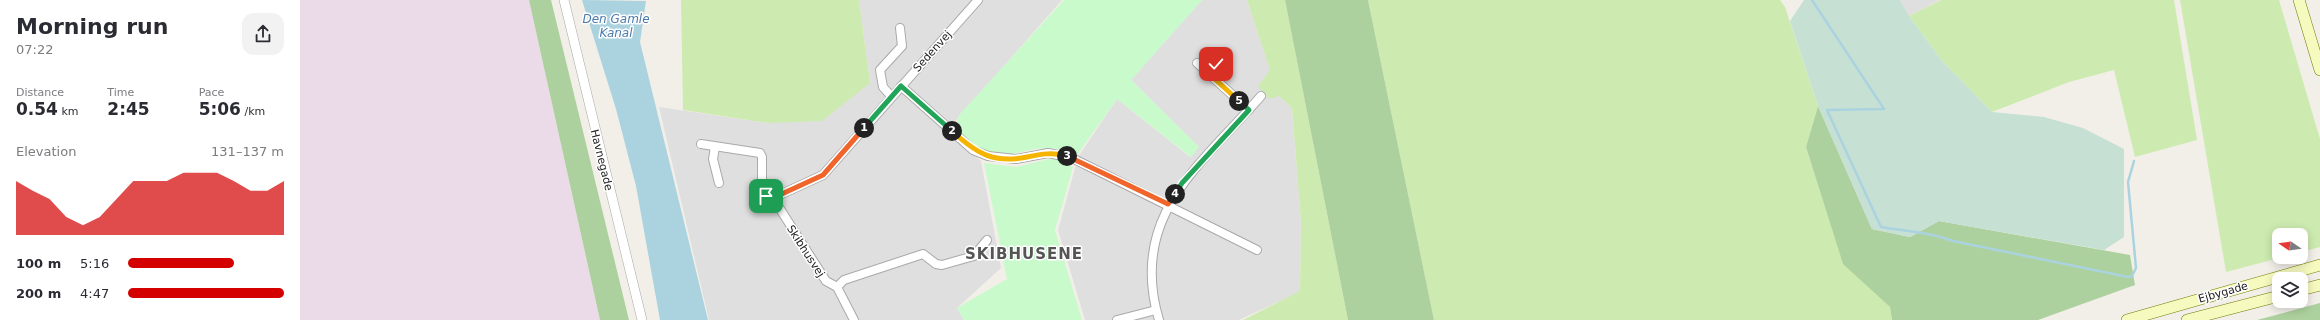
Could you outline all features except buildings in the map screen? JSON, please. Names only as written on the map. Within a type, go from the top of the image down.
[{"type":"main road","points":[[2299,0],[2310,32],[2320,70]]},
{"type":"main road","points":[[2310,32],[2320,54]]},
{"type":"main road","name":"Ejbygade","points":[[2127,320],[2320,265]]},
{"type":"main road","points":[[2308,288],[2320,285]]},
{"type":"main road","name":"Ejbygade","points":[[2187,320],[2272,298]]},
{"type":"street","name":"Havnegade","points":[[564,0],[642,320]]},
{"type":"street","name":"Sedenvej","points":[[891,96],[978,0]]},
{"type":"street","points":[[773,198],[823,175],[891,96],[883,87],[880,70],[902,46],[900,28]]},
{"type":"street","points":[[1197,63],[1249,110]]},
{"type":"street","points":[[1208,73],[1216,64]]},
{"type":"street","points":[[901,86],[973,150],[988,156],[1010,160],[1048,153],[1060,154],[1168,204],[1257,250]]},
{"type":"street","points":[[1159,320],[1152,293],[1152,256],[1155,239],[1168,204],[1182,183],[1261,96]]},
{"type":"street","name":"Skibhusvej","points":[[701,144],[760,153],[762,157],[762,180],[766,196],[773,198],[826,282],[837,287],[854,320]]},
{"type":"street","points":[[715,147],[714,159],[719,183]]},
{"type":"street","points":[[837,287],[844,280],[923,254],[936,264],[942,265],[974,256],[987,240]]},
{"type":"street","points":[[1117,320],[1156,310]]},
{"type":"shaded area","points":[[300,0],[529,0],[600,320],[300,320]]},
{"type":"shaded area","points":[[859,0],[1062,0],[945,133],[981,161],[1001,268],[957,308],[964,320],[709,320],[659,107],[768,123],[870,83]]},
{"type":"shaded area","points":[[1202,0],[1247,0],[1279,96],[1292,108],[1301,222],[1300,292],[1239,320],[1085,320],[1058,230],[1078,157],[1117,99],[1190,157],[1199,147],[1131,80]]},
{"type":"shaded area","points":[[1900,0],[1940,0],[1909,16]]},
{"type":"green space","points":[[529,0],[551,0],[629,320],[600,320]]},
{"type":"green space","points":[[681,0],[859,0],[870,83],[822,121],[768,123],[683,110]]},
{"type":"green space","points":[[1064,0],[1202,0],[1131,80],[1199,147],[1191,157],[1117,99],[1077,155],[1064,150],[1050,148],[1040,148],[1012,154],[993,154],[984,151],[971,143],[955,129],[959,115]]},
{"type":"green space","points":[[1247,0],[1285,0],[1348,320],[1243,320],[1300,291],[1301,222],[1292,108],[1279,96],[1269,99],[1258,86],[1270,70]]},
{"type":"green space","points":[[1285,0],[1368,0],[1434,320],[1348,320]]},
{"type":"green space","points":[[1368,0],[1780,0],[1785,7],[1818,106],[1806,147],[1843,263],[1890,307],[1892,320],[1434,320]]},
{"type":"green space","points":[[1804,0],[1900,0],[1909,16],[1942,61],[1992,112],[2044,117],[2083,128],[2124,149],[2124,237],[2104,250],[1939,221],[1910,237],[1872,229],[1818,106],[1790,21]]},
{"type":"green space","points":[[1941,0],[2174,0],[2197,140],[2135,157],[2114,70],[2069,82],[1992,112],[1942,61],[1909,16]]},
{"type":"green space","points":[[2180,0],[2279,0],[2320,139],[2320,247],[2308,250],[2308,228],[2272,228],[2272,260],[2226,272]]},
{"type":"green space","points":[[1818,106],[1872,229],[1910,237],[1939,221],[2130,255],[2135,285],[2038,320],[1892,320],[1890,307],[1843,264],[1806,147]]},
{"type":"green space","points":[[1049,159],[1058,160],[1073,167],[1055,230],[1082,320],[964,320],[957,308],[1007,279],[984,163],[1016,167]]},
{"type":"green space","points":[[2320,303],[2320,320],[2257,320],[2301,308],[2308,308],[2308,306]]},
{"type":"water","name":"Den Gamle Kanal","points":[[582,0],[646,1],[640,42],[708,320],[660,320],[636,186],[616,109]]},
{"type":"waterway","points":[[1812,0],[1884,109],[1827,110],[1881,227],[1926,234],[1953,241],[2128,277],[2132,276],[2136,268],[2128,182],[2134,161]]},
{"type":"district","name":"SKIBHUSENE","points":[[1024,254]]},
{"type":"route","points":[[766,196],[773,198],[816,180],[823,175],[901,86],[973,150],[988,156],[1010,160],[1048,153],[1060,154],[1072,158],[1090,168],[1168,204],[1182,183],[1249,110],[1208,73],[1216,64]]}]
